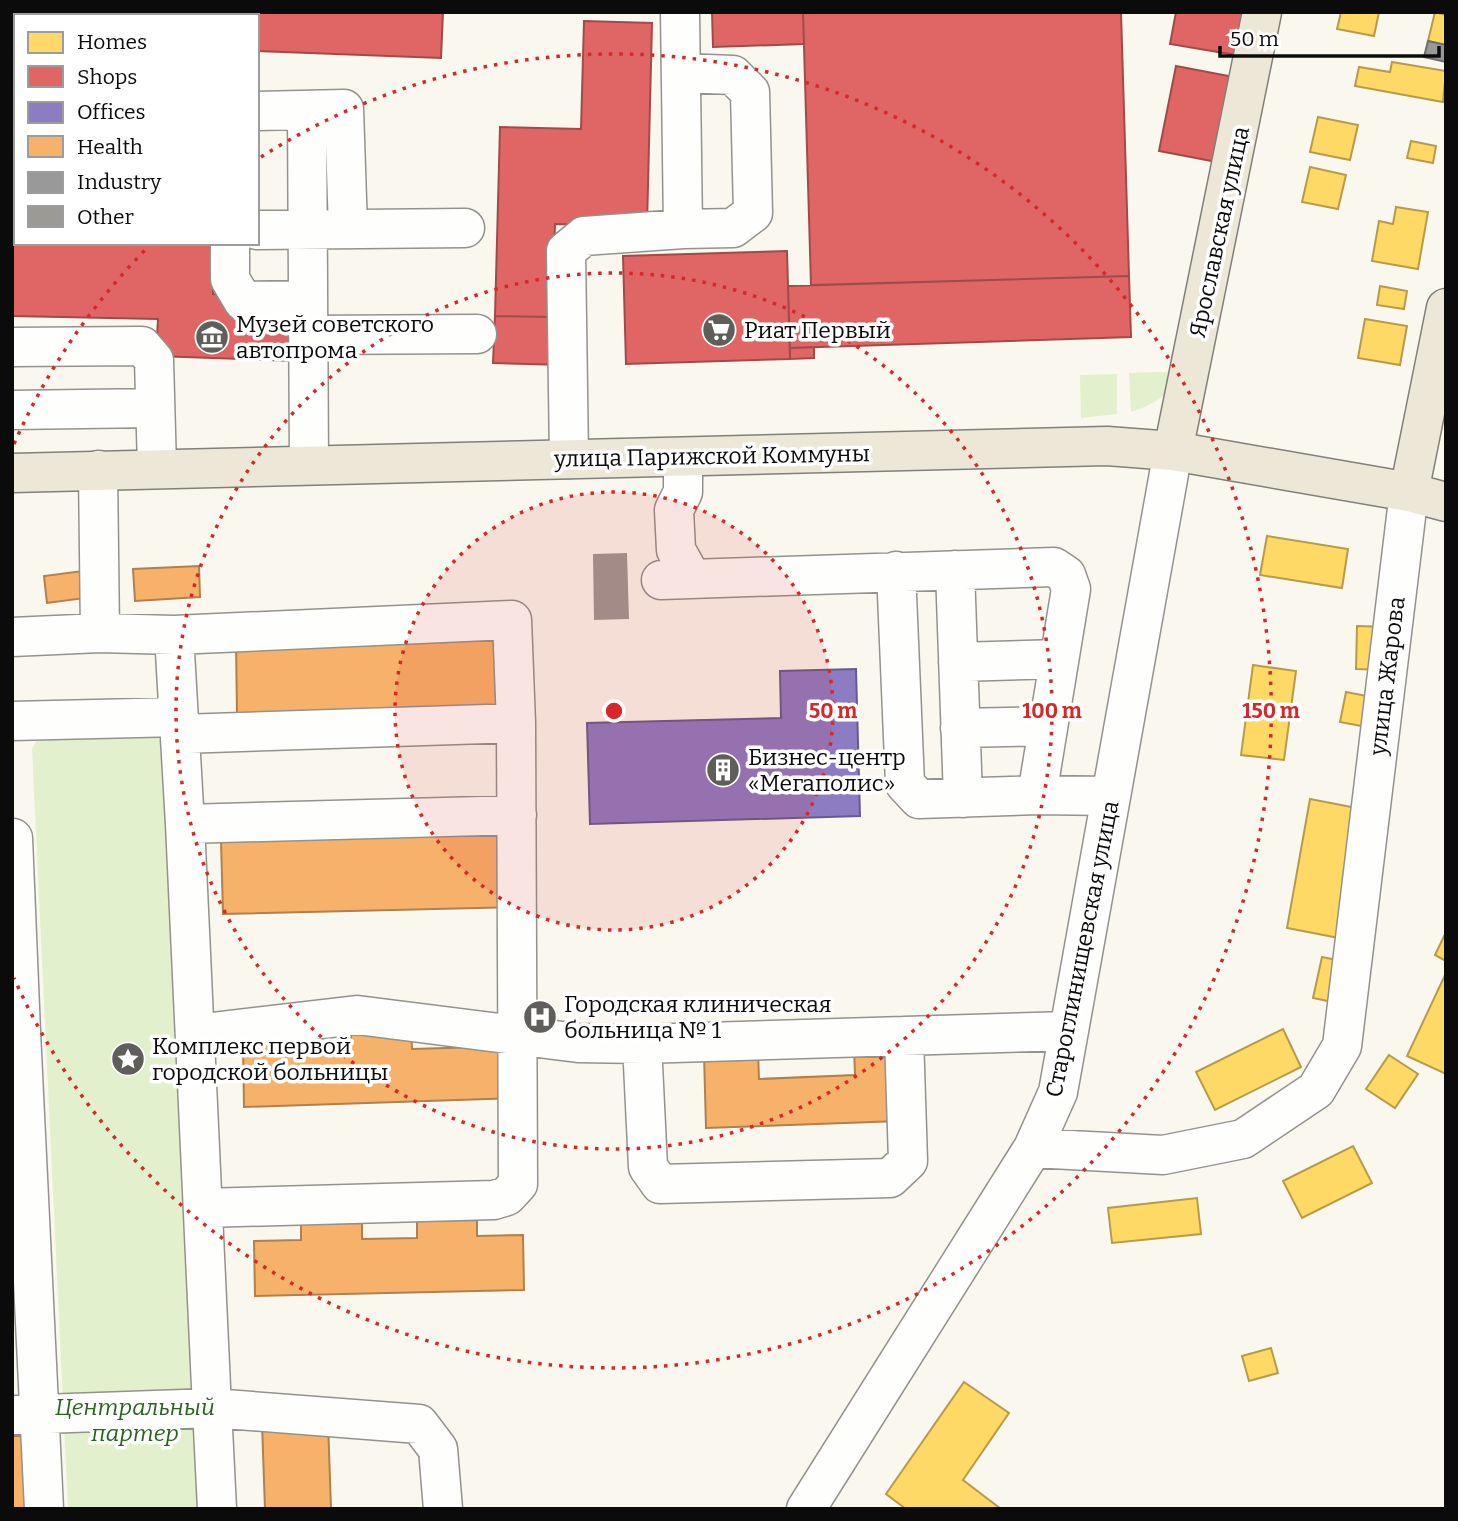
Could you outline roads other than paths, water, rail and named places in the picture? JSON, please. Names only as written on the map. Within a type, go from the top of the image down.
[{"type":"main road","name":"Ярославская улица","points":[[1173,451],[1262,12]]},
{"type":"main road","name":"улица Жарова","points":[[1409,492],[1446,307]]},
{"type":"main road","name":"улица Парижской Коммуны","points":[[12,473],[569,459],[683,474],[1107,446],[1173,451],[1409,492],[1446,502]]},
{"type":"street","points":[[680,12],[683,229]]},
{"type":"street","points":[[569,459],[566,251],[584,236],[733,228],[753,212],[750,92],[733,75],[681,73]]},
{"type":"street","points":[[259,111],[344,109],[348,229]]},
{"type":"street","points":[[307,110],[309,465]]},
{"type":"street","points":[[259,230],[465,228]]},
{"type":"street","points":[[230,245],[230,279],[243,301],[308,317],[477,334]]},
{"type":"street","points":[[12,347],[142,346],[154,360],[157,468]]},
{"type":"street","points":[[12,410],[154,408]]},
{"type":"street","name":"Староглинищевская улица","points":[[809,1508],[1033,1148],[1058,1092],[1173,451]]},
{"type":"street","points":[[98,470],[100,633]]},
{"type":"street","points":[[683,474],[692,507],[693,550],[677,575],[1054,567],[1066,575],[1071,589],[1039,785]]},
{"type":"street","name":"улица Жарова","points":[[1033,1148],[1163,1155],[1243,1139],[1316,1090],[1342,1046],[1409,492]]},
{"type":"street","points":[[955,570],[963,798]]},
{"type":"street","points":[[895,571],[905,784],[919,799],[963,798],[1039,785],[1113,786]]},
{"type":"street","points":[[12,637],[100,633],[174,635],[513,620],[517,815],[518,1184],[507,1196],[494,1200],[204,1208]]},
{"type":"street","points":[[174,635],[217,1509]]},
{"type":"street","points":[[958,662],[1059,659]]},
{"type":"street","points":[[12,722],[180,726],[516,723]]},
{"type":"street","points":[[960,728],[1048,726]]},
{"type":"street","points":[[185,824],[517,815]]},
{"type":"street","points":[[13,828],[25,1414],[44,1509]]},
{"type":"street","points":[[195,1034],[357,1015],[578,1043],[642,1044],[1069,1031]]},
{"type":"street","points":[[642,1044],[648,1167],[660,1184],[890,1178],[908,1161],[904,1036]]},
{"type":"street","points":[[25,1414],[212,1408],[419,1424],[438,1450],[443,1509]]},
{"type":"place","name":"Риат Первый","points":[[719,330]]},
{"type":"place","name":"Музей советского автопрома","points":[[212,337]]},
{"type":"place","name":"Бизнес-центр «Мегаполис»","points":[[723,770]]},
{"type":"place","name":"Городская клиническая больница № 1","points":[[540,1017]]},
{"type":"place","name":"Комплекс первой городской больницы","points":[[128,1059]]},
{"type":"park label","name":"Центральный партер","points":[[135,1420]]}]
